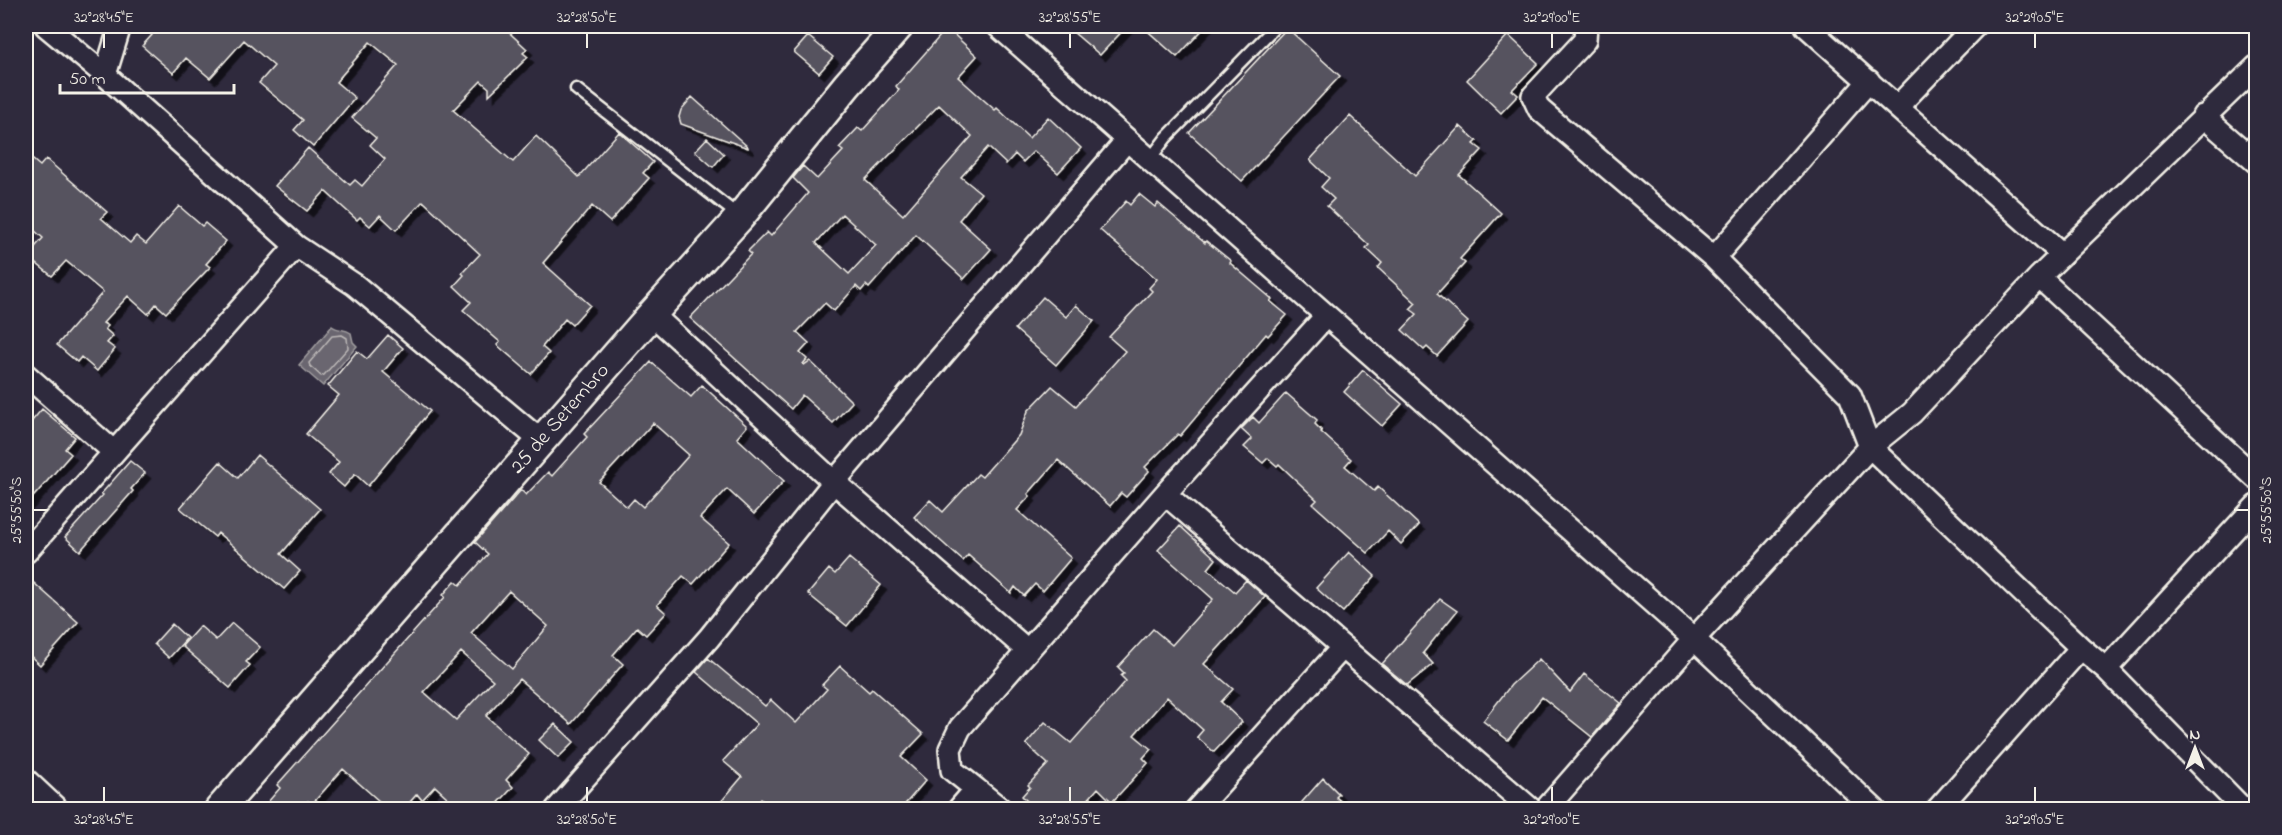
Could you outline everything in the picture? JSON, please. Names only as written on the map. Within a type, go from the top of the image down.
[{"type":"street","points":[[46,26],[105,75],[296,246],[355,285],[541,441]]},
{"type":"street","points":[[105,75],[120,26]]},
{"type":"street","name":"25 de Setembro","points":[[219,810],[652,314],[740,217],[847,85],[899,26]]},
{"type":"street","points":[[998,26],[1694,639],[1875,810]]},
{"type":"street","points":[[1586,26],[1585,40],[1533,96],[1539,109],[1713,258],[1851,395],[1870,447],[2081,648],[2106,669],[2244,810]]},
{"type":"street","points":[[1806,26],[2062,255]]},
{"type":"street","points":[[1897,107],[1975,26]]},
{"type":"street","points":[[1545,810],[1694,639],[1870,447],[1912,413],[2039,277],[2256,67]]},
{"type":"street","points":[[1713,258],[1869,81]]},
{"type":"street","points":[[2203,117],[2256,162]]},
{"type":"street","points":[[556,810],[709,638],[834,482],[1127,140]]},
{"type":"street","points":[[26,552],[296,246]]},
{"type":"street","points":[[2039,277],[2256,478]]},
{"type":"street","points":[[652,314],[834,482],[1027,651]]},
{"type":"street","points":[[1002,810],[952,770],[950,749],[960,728],[1165,494],[1326,316]]},
{"type":"street","points":[[26,375],[114,453]]},
{"type":"street","points":[[1165,494],[1532,810]]},
{"type":"street","points":[[2106,669],[2256,506]]},
{"type":"street","points":[[1196,810],[1343,647]]},
{"type":"street","points":[[1937,810],[2081,648]]},
{"type":"street","points":[[26,780],[58,810]]},
{"type":"street","points":[[958,810],[976,789]]},
{"type":"lane","points":[[1150,159],[1166,138],[1276,26]]},
{"type":"lane","points":[[576,89],[740,217]]},
{"type":"water","points":[[332,326],[351,333],[353,342],[357,346],[323,386],[299,365]]},
{"type":"building","points":[[141,26],[502,26],[527,49],[523,53],[528,57],[489,95],[489,88],[481,81],[453,110],[513,162],[536,136],[579,177],[619,132],[653,162],[643,173],[649,178],[610,222],[592,206],[543,263],[590,305],[572,325],[565,319],[542,347],[549,353],[531,374],[497,345],[500,342],[463,310],[471,302],[454,286],[464,275],[462,273],[480,254],[423,201],[396,230],[380,215],[370,226],[360,217],[357,220],[325,191],[307,211],[275,186],[308,148],[350,185],[355,180],[362,186],[385,159],[370,145],[376,138],[352,118],[398,65],[370,42],[336,82],[355,98],[313,147],[294,130],[303,120],[259,83],[274,66],[244,40],[210,78],[186,58],[173,73],[142,46],[152,35]]},
{"type":"building","points":[[1066,26],[1127,26],[1100,55]]},
{"type":"building","points":[[1142,26],[1206,26],[1177,57]]},
{"type":"building","points":[[947,28],[977,56],[958,77],[995,110],[997,108],[1029,138],[1048,117],[1081,148],[1058,173],[1034,151],[1023,162],[1015,154],[1006,164],[988,147],[961,177],[981,193],[959,220],[991,249],[964,279],[916,235],[869,288],[866,285],[861,291],[856,286],[834,311],[825,303],[797,332],[809,343],[800,353],[807,359],[803,364],[810,361],[852,402],[833,423],[802,395],[791,409],[690,318],[751,254],[748,251],[767,232],[771,236],[808,193],[793,178],[803,166],[817,179],[843,151],[839,148],[858,128],[862,131],[899,90],[896,86]],"holes":[[[939,105],[972,136],[903,215],[865,180]],[[842,214],[876,245],[849,274],[816,243]]]},
{"type":"building","points":[[1287,28],[1340,76],[1242,181],[1189,133]]},
{"type":"building","points":[[1508,35],[1538,63],[1512,90],[1518,95],[1501,113],[1467,80]]},
{"type":"building","points":[[808,36],[833,57],[819,73],[794,52]]},
{"type":"building","points":[[692,97],[748,148],[681,124],[679,117],[681,110]]},
{"type":"building","points":[[1350,116],[1415,176],[1460,126],[1477,141],[1474,144],[1482,150],[1459,175],[1501,213],[1460,259],[1465,263],[1437,294],[1468,322],[1437,356],[1427,347],[1424,350],[1402,330],[1417,314],[1410,309],[1416,303],[1378,268],[1382,263],[1366,248],[1369,245],[1327,206],[1334,199],[1321,187],[1329,178],[1310,160]]},
{"type":"building","points":[[707,138],[724,154],[713,167],[695,151]]},
{"type":"building","points":[[26,154],[40,166],[46,159],[107,212],[101,218],[130,243],[136,236],[146,244],[179,206],[202,226],[205,223],[226,241],[206,264],[210,267],[166,313],[156,304],[148,314],[128,296],[103,323],[108,326],[105,329],[113,336],[107,343],[115,349],[97,371],[81,357],[77,362],[57,345],[103,292],[66,261],[52,276],[27,256],[43,238],[26,223]]},
{"type":"building","points":[[1139,194],[1155,207],[1158,203],[1205,243],[1206,241],[1231,261],[1230,263],[1287,315],[1268,336],[1266,334],[1180,436],[1178,434],[1145,467],[1149,471],[1126,497],[1121,493],[1110,506],[1058,460],[1017,510],[1071,558],[1043,591],[1035,584],[1024,596],[1015,587],[1011,593],[968,555],[963,561],[914,517],[930,500],[943,512],[978,474],[982,477],[1019,435],[1028,411],[1052,386],[1076,406],[1125,351],[1109,337],[1152,291],[1149,288],[1157,279],[1100,230],[1126,201],[1130,205]]},
{"type":"building","points":[[1043,297],[1066,317],[1076,305],[1094,321],[1056,365],[1015,329]]},
{"type":"building","points":[[388,335],[403,348],[383,372],[430,411],[368,486],[355,474],[344,487],[329,474],[339,462],[306,434],[339,395],[328,386],[357,351],[367,359]]},
{"type":"building","points":[[651,362],[691,397],[702,385],[747,426],[737,438],[784,481],[754,514],[727,489],[700,518],[729,543],[693,584],[683,576],[657,605],[666,613],[646,635],[637,627],[613,655],[623,664],[571,724],[519,679],[486,716],[529,754],[506,780],[513,787],[492,810],[461,810],[435,786],[422,800],[417,794],[403,810],[372,810],[379,801],[343,769],[312,804],[308,801],[301,810],[261,810],[280,788],[277,785],[445,597],[443,595],[455,581],[460,585],[488,554],[475,542],[521,490],[526,495],[548,472],[552,476],[587,437],[584,434]],"holes":[[[653,423],[689,455],[643,507],[634,499],[627,507],[599,482]],[[509,591],[548,626],[512,669],[471,633]],[[461,652],[493,680],[456,720],[424,692]]]},
{"type":"building","points":[[1363,370],[1402,404],[1382,426],[1344,392]]},
{"type":"building","points":[[1286,393],[1317,420],[1315,424],[1321,432],[1351,459],[1345,466],[1374,491],[1378,487],[1419,525],[1401,544],[1388,531],[1368,553],[1313,504],[1317,500],[1279,464],[1277,466],[1268,458],[1263,463],[1244,447],[1252,439],[1241,429],[1253,417],[1259,423]]},
{"type":"building","points":[[42,409],[75,437],[65,449],[71,454],[26,505],[26,428]]},
{"type":"building","points":[[257,455],[320,509],[281,554],[300,571],[284,589],[218,533],[215,537],[180,508],[220,462],[238,478]]},
{"type":"building","points":[[130,461],[145,473],[131,489],[133,491],[80,551],[65,537]]},
{"type":"building","points":[[1180,526],[1216,559],[1208,569],[1235,592],[1246,580],[1265,597],[1204,664],[1233,689],[1221,702],[1242,722],[1214,752],[1197,737],[1203,730],[1167,697],[1134,735],[1151,749],[1143,758],[1148,763],[1112,802],[1098,788],[1079,810],[1036,810],[1022,796],[1030,787],[1028,785],[1048,764],[1026,744],[1045,722],[1071,743],[1126,681],[1121,676],[1124,673],[1118,667],[1153,629],[1172,645],[1213,599],[1158,550]]},
{"type":"building","points":[[1349,552],[1375,576],[1343,612],[1316,588]]},
{"type":"building","points":[[849,558],[881,585],[847,626],[808,594],[829,569],[835,574]]},
{"type":"building","points":[[26,576],[78,622],[40,665],[26,652]]},
{"type":"building","points":[[1440,599],[1457,611],[1423,653],[1433,664],[1407,685],[1382,664]]},
{"type":"building","points":[[232,623],[260,647],[246,662],[250,665],[230,688],[182,646],[200,626],[216,640]]},
{"type":"building","points":[[172,624],[187,638],[169,658],[154,644]]},
{"type":"building","points":[[708,658],[765,706],[771,700],[796,723],[827,689],[822,685],[840,666],[869,692],[872,689],[923,734],[901,757],[926,780],[900,810],[773,810],[761,799],[752,810],[714,810],[742,777],[723,761],[757,724],[696,672]]},
{"type":"building","points":[[1539,659],[1570,692],[1584,674],[1621,703],[1592,737],[1542,697],[1508,740],[1483,721],[1511,685]]},
{"type":"building","points":[[555,724],[574,742],[558,758],[539,740]]},
{"type":"building","points":[[1323,778],[1339,794],[1336,797],[1350,810],[1295,810]]}]
